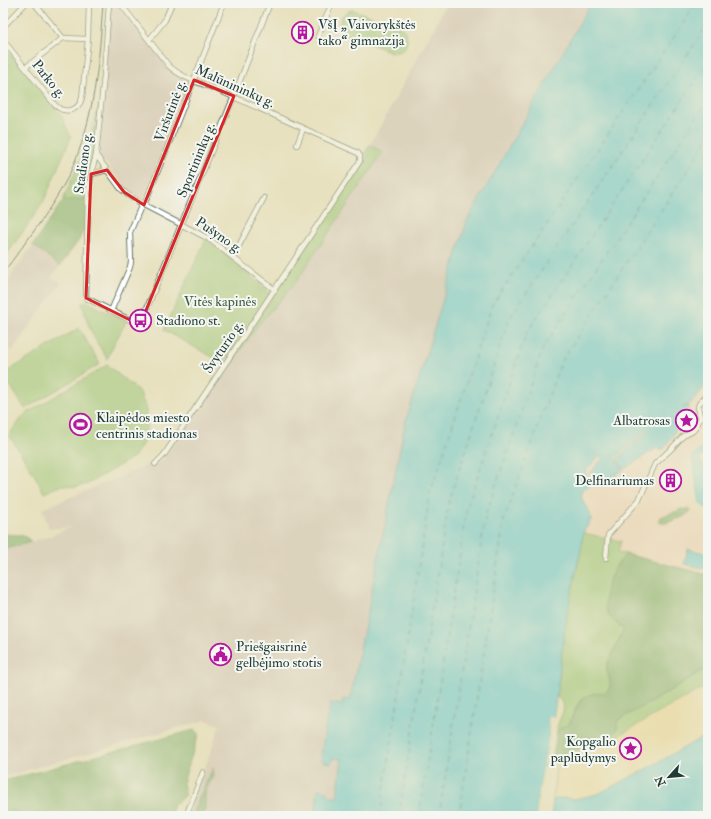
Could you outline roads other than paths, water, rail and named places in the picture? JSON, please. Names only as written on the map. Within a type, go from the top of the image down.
[{"type":"street","points":[[3,27],[26,3]]},
{"type":"street","points":[[34,3],[63,38]]},
{"type":"street","points":[[26,68],[63,38],[88,39],[89,3]]},
{"type":"street","name":"Stadiono g.","points":[[109,3],[96,155],[88,192],[86,298],[140,325]]},
{"type":"street","name":"Malūnininkų g.","points":[[120,3],[174,71],[234,96],[358,153],[360,156],[360,161]]},
{"type":"street","points":[[149,40],[164,20],[172,3]]},
{"type":"street","name":"Viršutinė g.","points":[[143,204],[224,3]]},
{"type":"street","name":"Sportininkų g.","points":[[140,325],[234,96],[270,3]]},
{"type":"street","points":[[318,36],[332,3]]},
{"type":"street","name":"Parko g.","points":[[3,40],[58,109],[66,111],[73,109],[80,104],[82,98],[88,39]]},
{"type":"street","points":[[297,144],[303,128]]},
{"type":"street","name":"Pušyno g.","points":[[96,155],[124,192],[143,204],[210,238],[275,290]]},
{"type":"street","name":"Švyturio g.","points":[[155,464],[164,455],[360,161]]},
{"type":"street","points":[[91,174],[106,170]]},
{"type":"street","points":[[233,257],[264,198]]},
{"type":"street","points":[[111,311],[130,267],[130,232],[143,204]]},
{"type":"street","points":[[606,558],[608,535],[639,500],[655,464],[683,436],[693,431],[700,419],[699,404],[708,393]]},
{"type":"street","points":[[186,816],[203,772]]},
{"type":"water","points":[[591,3],[708,3],[708,383],[690,404],[682,407],[689,407],[685,414],[681,417],[681,422],[664,449],[655,449],[624,469],[617,459],[646,432],[645,430],[615,458],[623,470],[598,486],[590,473],[602,459],[602,457],[599,456],[585,472],[592,484],[581,492],[581,497],[590,514],[591,520],[583,533],[569,604],[554,717],[548,717],[549,735],[536,816],[315,816],[318,789],[327,791],[327,795],[337,798],[342,759],[332,758],[331,764],[323,761],[321,757],[327,717],[331,703],[342,705],[343,699],[350,700],[405,424],[467,221]]},
{"type":"water","points":[[708,444],[708,456],[706,458],[702,456],[699,458],[705,469],[708,489],[708,508],[704,507],[700,503],[692,456]]},
{"type":"water","points":[[688,549],[708,554],[708,569],[684,564]]},
{"type":"water","points":[[708,734],[708,816],[551,816],[553,800],[563,798],[575,799],[598,794]]},
{"type":"railway","points":[[3,273],[38,226],[54,201],[69,175],[78,154],[85,133],[94,90],[100,47],[103,3]]},
{"type":"place","name":"VšĮ „Vaivorykštės tako“ gimnazija","points":[[302,32]]},
{"type":"place","name":"Stadiono st.","points":[[140,320]]},
{"type":"place","name":"Albatrosas","points":[[686,420]]},
{"type":"place","name":"Klaipėdos miesto centrinis stadionas","points":[[81,425]]},
{"type":"place","name":"Delfinariumas","points":[[670,480]]},
{"type":"place","name":"Priešgaisrinė gelbėjimo stotis","points":[[221,654]]},
{"type":"place","name":"Kopgalio paplūdymys","points":[[631,749]]},
{"type":"park label","name":"Vitės kapinės","points":[[220,301]]}]
